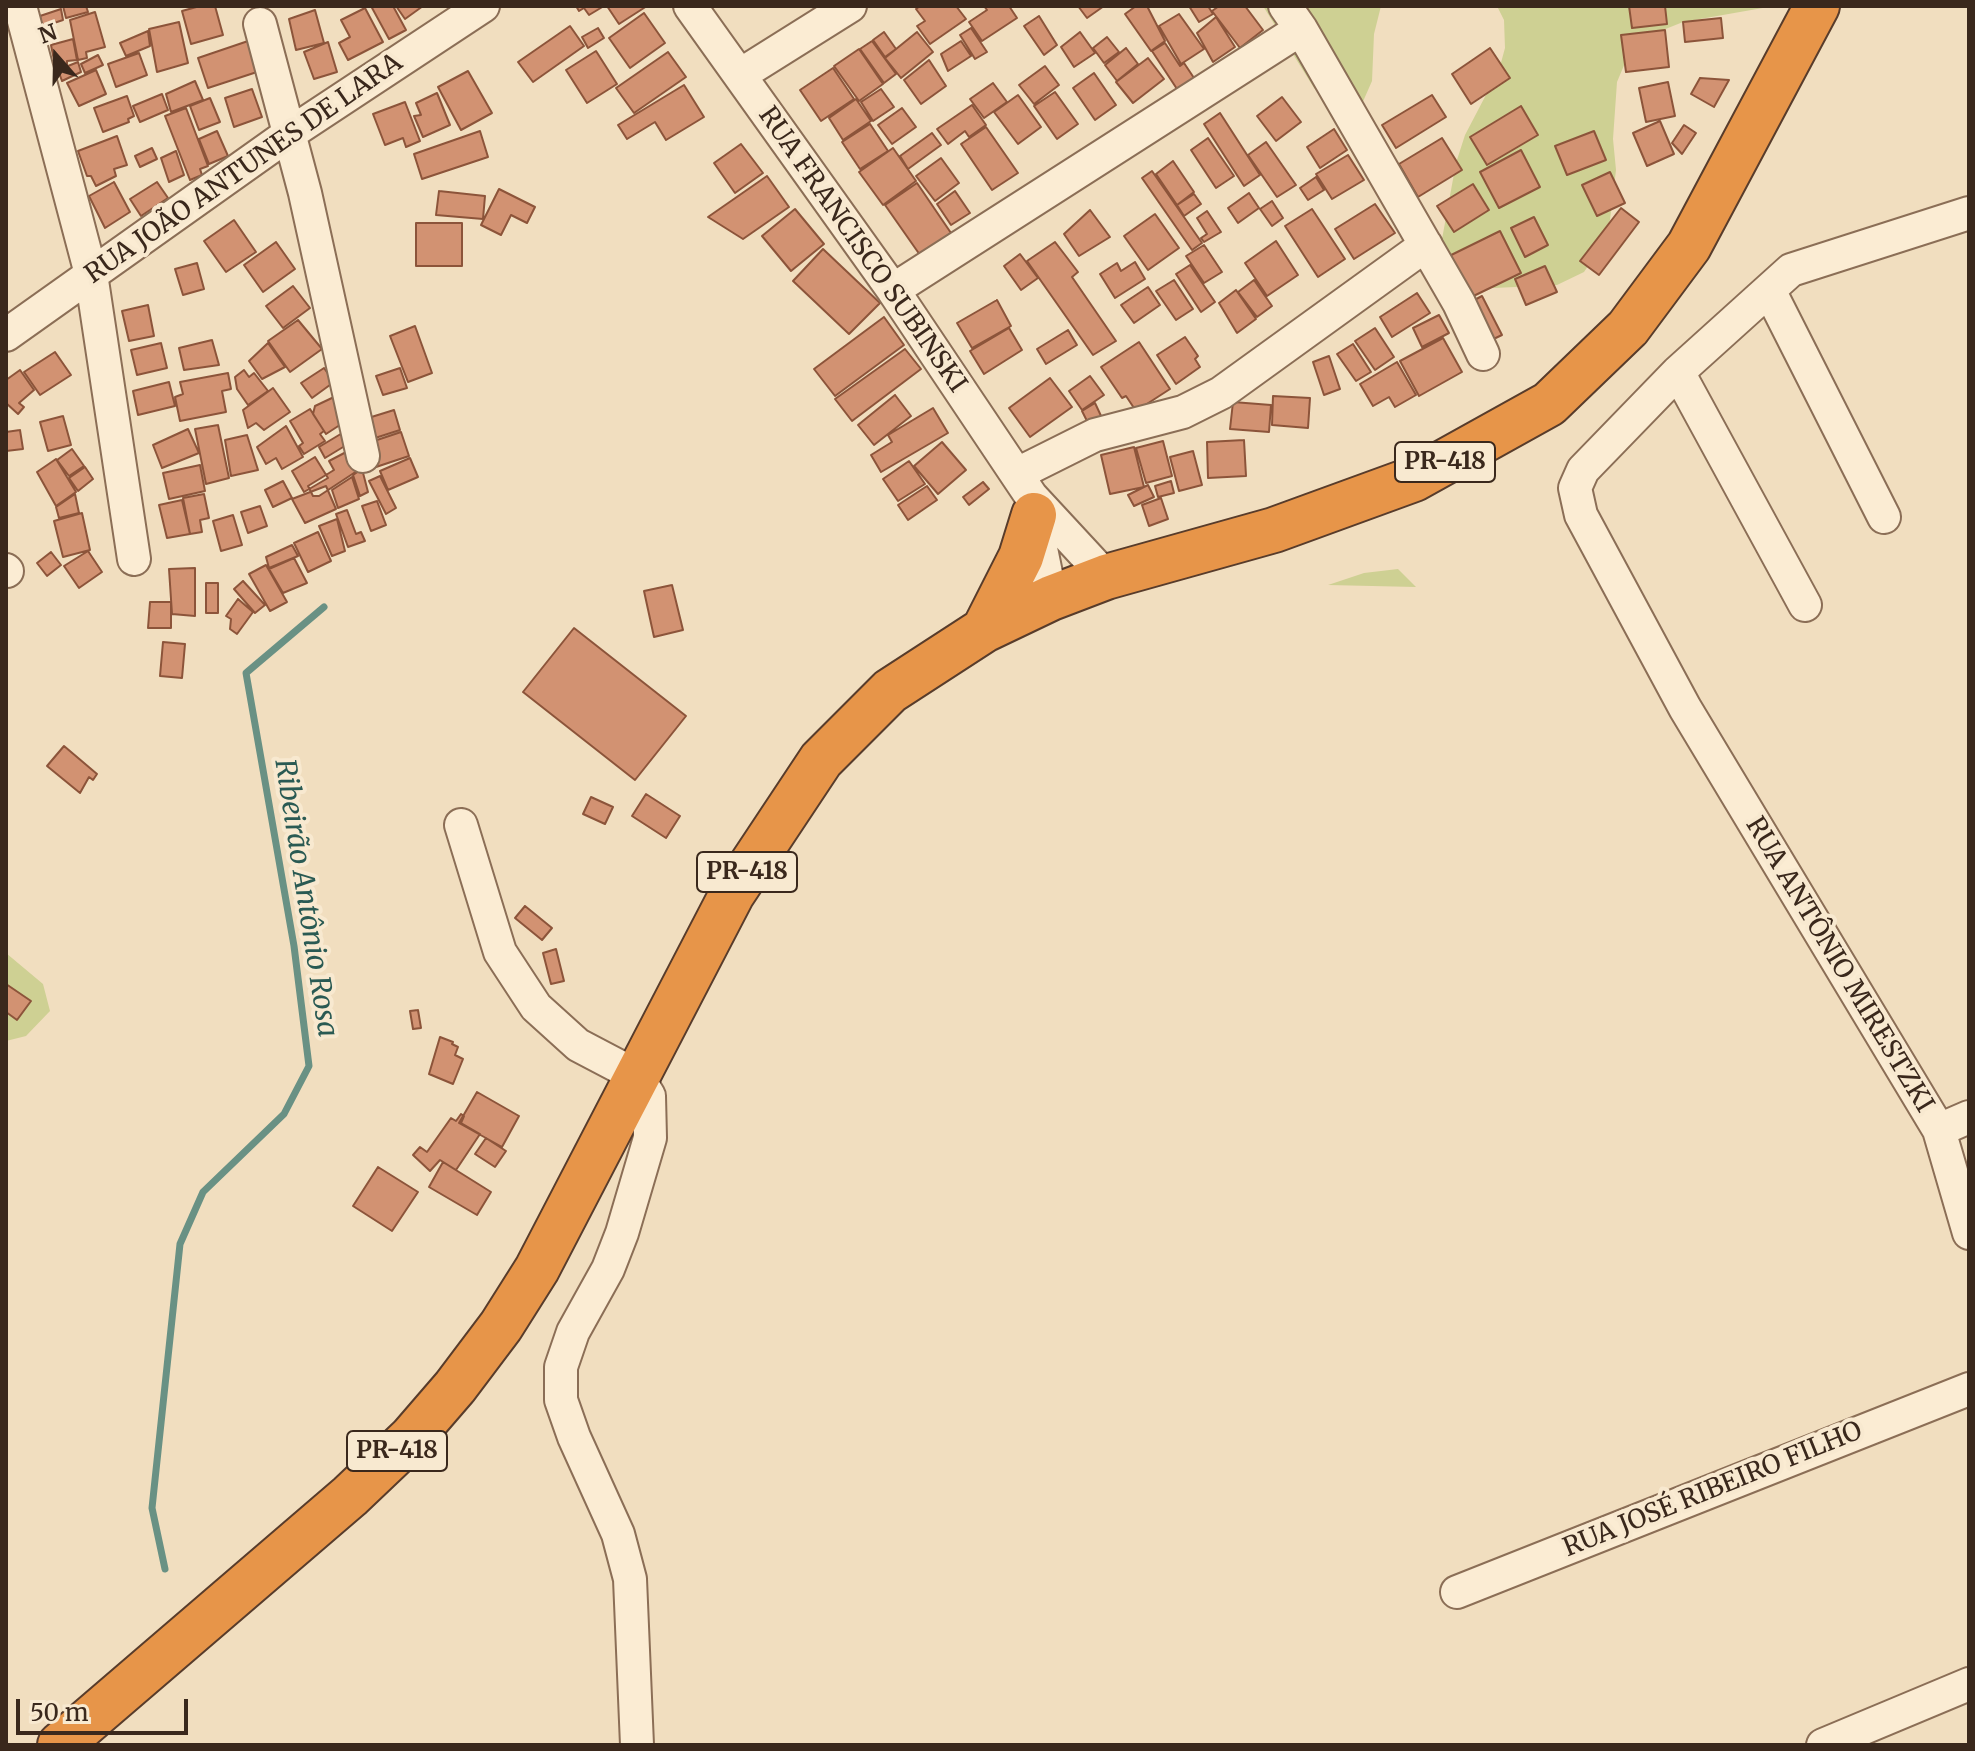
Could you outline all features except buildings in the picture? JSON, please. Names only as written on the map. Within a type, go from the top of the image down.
[{"type":"highway","name":"PR-418","points":[[60,1745],[314,1529],[411,1438],[509,1315],[568,1213],[732,894],[821,760],[890,691],[984,630],[1051,598],[1106,577],[1274,530],[1414,479],[1549,404],[1628,328],[1689,246],[1817,6]]},
{"type":"highway","points":[[984,630],[1021,557],[1027,495]]},
{"type":"street","points":[[20,6],[91,274],[134,559]]},
{"type":"street","name":"RUA JOÃO ANTUNES DE LARA","points":[[6,335],[289,134],[483,6]]},
{"type":"street","name":"RUA FRANCISCO SUBINSKI","points":[[690,6],[893,290],[1027,495],[1106,577]]},
{"type":"street","points":[[740,75],[850,6]]},
{"type":"street","points":[[893,290],[1293,17],[1426,245],[1483,354]]},
{"type":"street","points":[[260,24],[332,308],[363,456]]},
{"type":"street","points":[[1805,605],[1678,372],[1791,270],[1969,213]]},
{"type":"street","points":[[1027,495],[1095,435],[1183,412],[1221,393],[1426,245]]},
{"type":"street","points":[[1769,290],[1884,517]]},
{"type":"street","name":"RUA ANTÔNIO MIRESTZKI","points":[[1678,372],[1583,470],[1575,488],[1581,515],[1685,708],[1939,1130],[1969,1233]]},
{"type":"street","name":"RUA FRANCISCO SUBINSKI","points":[[1027,495],[1051,598]]},
{"type":"street","points":[[461,825],[500,952],[536,1007],[578,1045],[637,1076],[649,1096],[652,1115],[650,1138],[622,1233],[608,1269],[573,1332],[561,1367],[561,1400],[618,1534],[630,1579],[637,1745]]},
{"type":"street","points":[[1939,1130],[1969,1117]]},
{"type":"street","name":"RUA JOSÉ RIBEIRO FILHO","points":[[1457,1592],[1969,1389]]},
{"type":"street","points":[[1823,1745],[1969,1684]]},
{"type":"green space","points":[[1263,6],[1381,6],[1374,34],[1372,81],[1361,106],[1339,109],[1314,88]]},
{"type":"green space","points":[[1497,6],[1774,6],[1683,22],[1648,36],[1630,51],[1617,82],[1613,139],[1616,170],[1604,242],[1584,272],[1557,285],[1494,288],[1461,282],[1440,250],[1456,163],[1465,135],[1499,70],[1505,48],[1504,20]]},
{"type":"green space","points":[[1398,569],[1416,587],[1328,585],[1364,573]]},
{"type":"green space","points":[[6,953],[43,984],[50,1011],[26,1036],[6,1041]]},
{"type":"waterway","name":"Ribeirão Antônio Rosa","points":[[165,1569],[152,1508],[180,1244],[203,1192],[284,1114],[309,1066],[294,946],[246,673],[324,607]]}]
